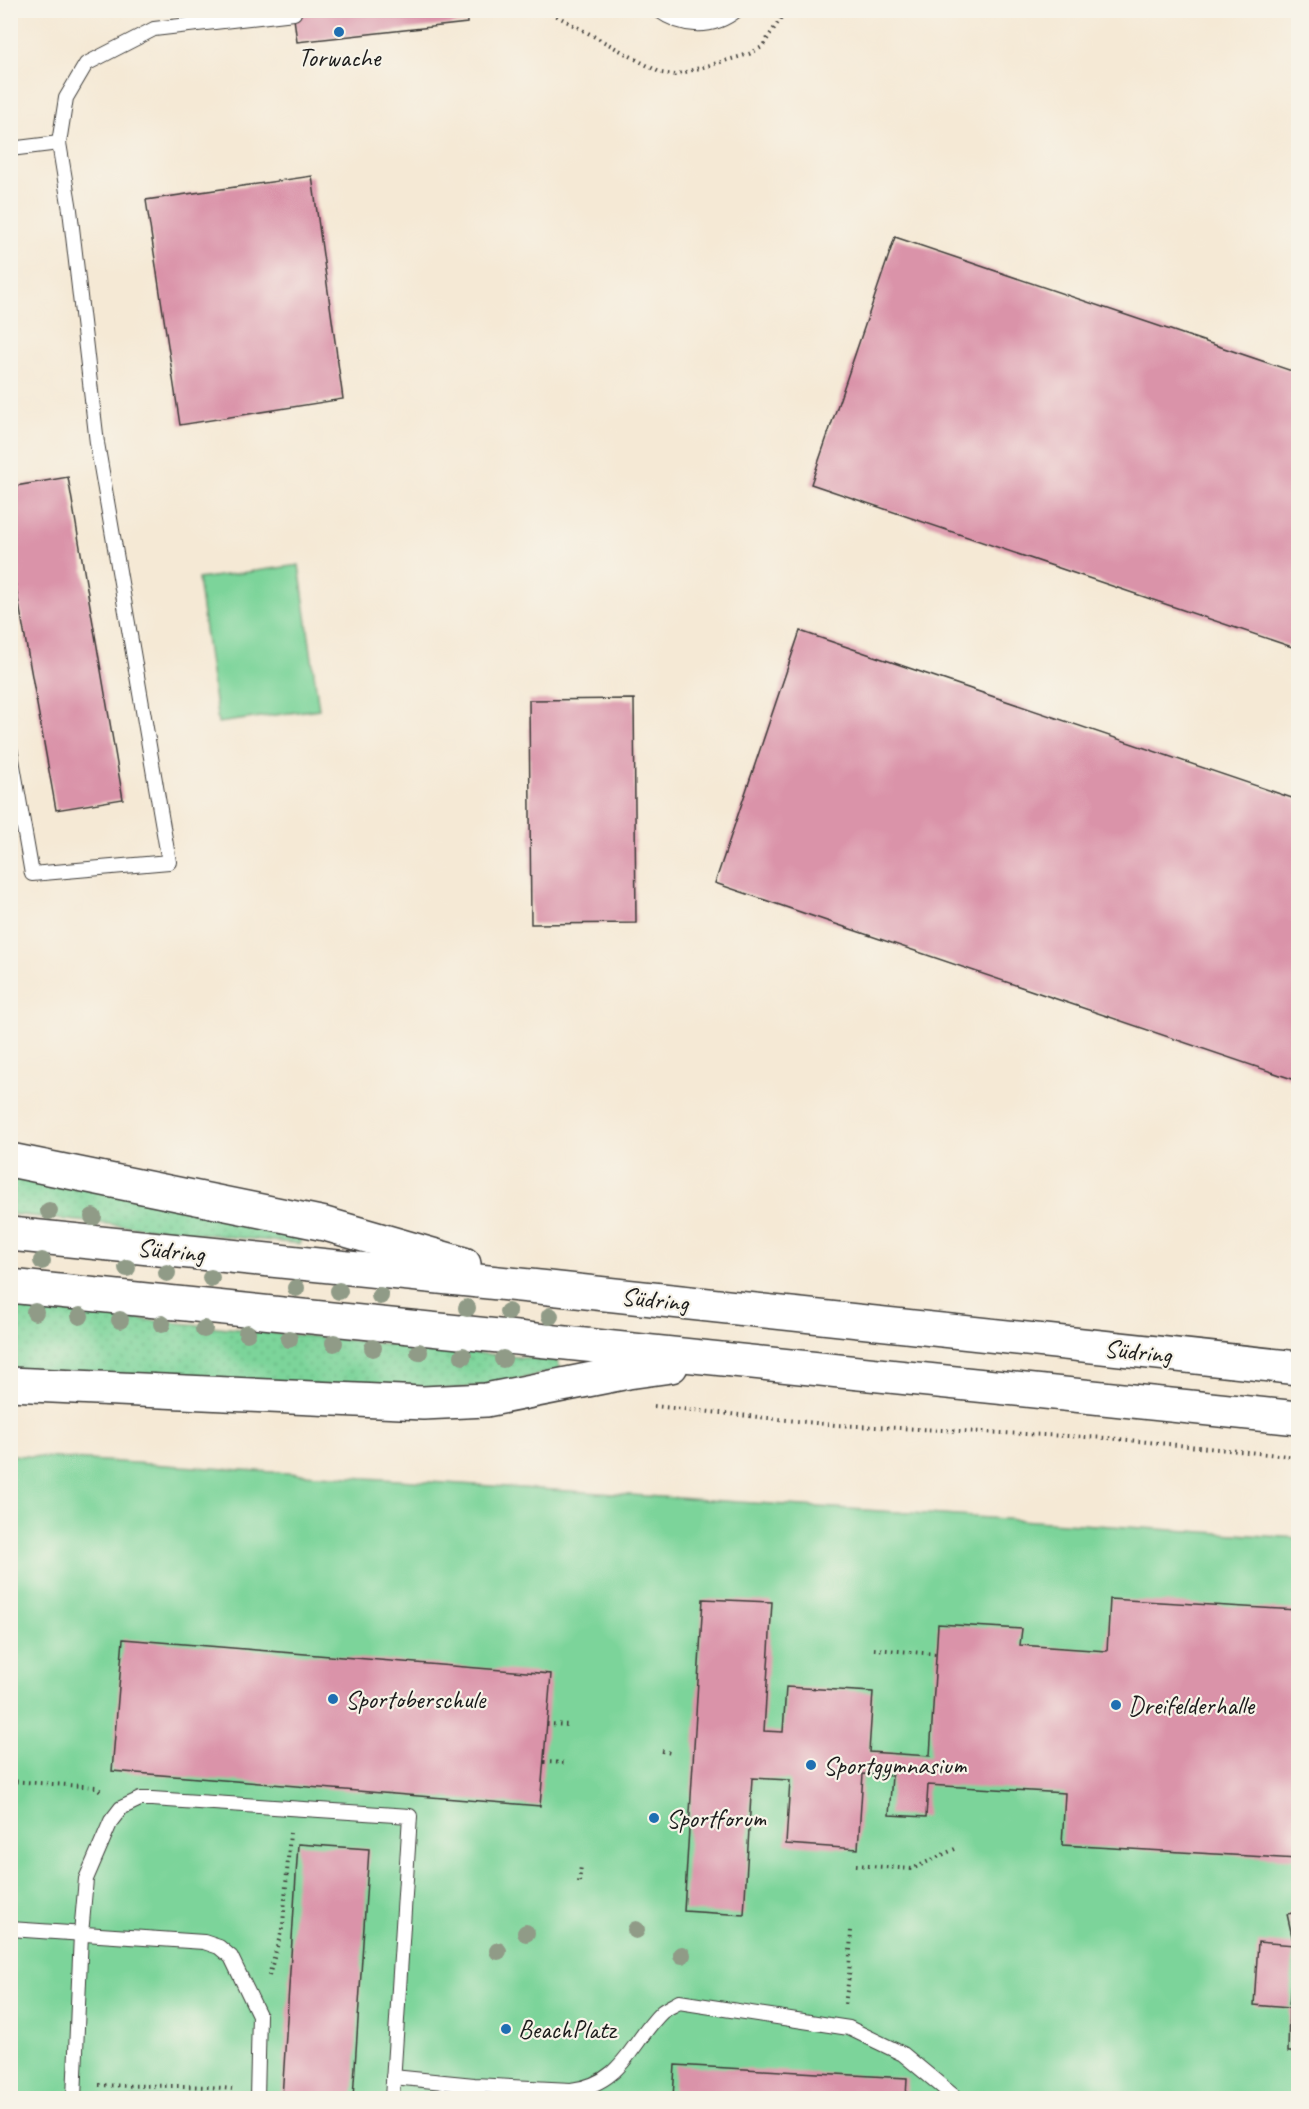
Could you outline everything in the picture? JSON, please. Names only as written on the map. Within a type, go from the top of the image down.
[{"type":"main road","points":[[10,1160],[325,1224],[549,1288]]},
{"type":"main road","name":"Südring","points":[[10,1234],[549,1288],[1299,1368]]},
{"type":"main road","name":"Südring","points":[[10,1286],[1299,1418]]},
{"type":"main road","points":[[10,1384],[423,1402],[486,1400],[628,1372],[719,1359]]},
{"type":"lane","points":[[658,10],[670,20],[689,25],[710,25],[728,18],[737,10]]},
{"type":"lane","points":[[10,748],[32,874],[169,862],[97,443],[71,222],[59,143],[66,98],[86,64],[154,29],[294,13]]},
{"type":"lane","points":[[10,149],[59,143]]},
{"type":"lane","points":[[74,2098],[81,1934],[86,1879],[108,1827],[121,1808],[140,1799],[152,1799],[410,1816],[392,2098]]},
{"type":"lane","points":[[10,1929],[204,1942],[219,1947],[231,1957],[259,2015],[257,2095]]},
{"type":"lane","points":[[393,2077],[474,2085],[583,2089],[596,2084],[620,2067],[663,2011],[679,2002],[849,2028],[903,2054],[956,2098]]},
{"type":"path","points":[[467,13],[501,10]]},
{"type":"path","points":[[546,10],[661,72],[675,75],[749,54],[762,47],[786,10]]},
{"type":"path","points":[[876,10],[878,13],[890,10]]},
{"type":"path","points":[[645,1405],[835,1425],[1108,1438],[1299,1457]]},
{"type":"path","points":[[874,1649],[936,1654]]},
{"type":"path","points":[[547,1724],[570,1725]]},
{"type":"path","points":[[662,1752],[672,1753]]},
{"type":"path","points":[[544,1762],[567,1763]]},
{"type":"path","points":[[10,1781],[96,1787],[121,1808]]},
{"type":"path","points":[[259,2015],[284,1925],[291,1808]]},
{"type":"path","points":[[856,1865],[912,1869],[957,1848]]},
{"type":"path","points":[[579,1882],[581,1866]]},
{"type":"path","points":[[845,2006],[851,1929]]},
{"type":"path","points":[[75,2084],[137,2087],[200,2086],[257,2095]]},
{"type":"green space","points":[[299,565],[319,709],[218,723],[198,579]]},
{"type":"green space","points":[[11,1171],[302,1235],[300,1244],[11,1214]]},
{"type":"green space","points":[[10,1306],[557,1361],[561,1369],[498,1385],[427,1391],[11,1370]]},
{"type":"green space","name":"Sportforum","points":[[10,1455],[1298,1538],[1298,2098],[11,2098]]},
{"type":"building","name":"Torwache","points":[[293,10],[467,10],[467,23],[297,42]]},
{"type":"building","points":[[312,176],[343,399],[180,425],[146,200]]},
{"type":"building","points":[[895,237],[1298,373],[1298,649],[811,484]]},
{"type":"building","points":[[68,477],[123,799],[56,810],[10,554],[10,487]]},
{"type":"building","points":[[800,631],[1298,800],[1298,1081],[715,883]]},
{"type":"building","points":[[634,699],[636,923],[531,924],[529,700]]},
{"type":"building","name":"Dreifelderhalle","points":[[703,1599],[772,1602],[764,1731],[783,1732],[786,1687],[873,1692],[869,1752],[930,1756],[938,1624],[1022,1629],[1020,1645],[1107,1651],[1110,1599],[1298,1610],[1298,1859],[1062,1845],[1065,1793],[928,1785],[926,1817],[889,1815],[892,1776],[863,1774],[858,1849],[786,1844],[790,1780],[752,1778],[744,1915],[684,1911]]},
{"type":"building","name":"Sportoberschule","points":[[123,1639],[551,1674],[540,1806],[112,1771]]},
{"type":"building","points":[[298,1844],[369,1849],[353,2098],[282,2098]]},
{"type":"building","points":[[1298,1912],[1298,1944],[1294,1945],[1287,1914]]},
{"type":"building","points":[[1258,1942],[1294,1945],[1289,2008],[1254,2005]]},
{"type":"building","points":[[1289,2008],[1298,2008],[1298,2052],[1288,2052]]},
{"type":"building","points":[[675,2065],[907,2078],[906,2098],[673,2098]]},
{"type":"place","name":"Torwache","points":[[339,32]]},
{"type":"place","name":"Sportoberschule","points":[[333,1699]]},
{"type":"place","name":"Dreifelderhalle","points":[[1116,1705]]},
{"type":"place","name":"Sportgymnasium","points":[[811,1765]]},
{"type":"place","name":"Sportforum","points":[[654,1818]]},
{"type":"place","name":"BeachPlatz","points":[[506,2029]]}]
